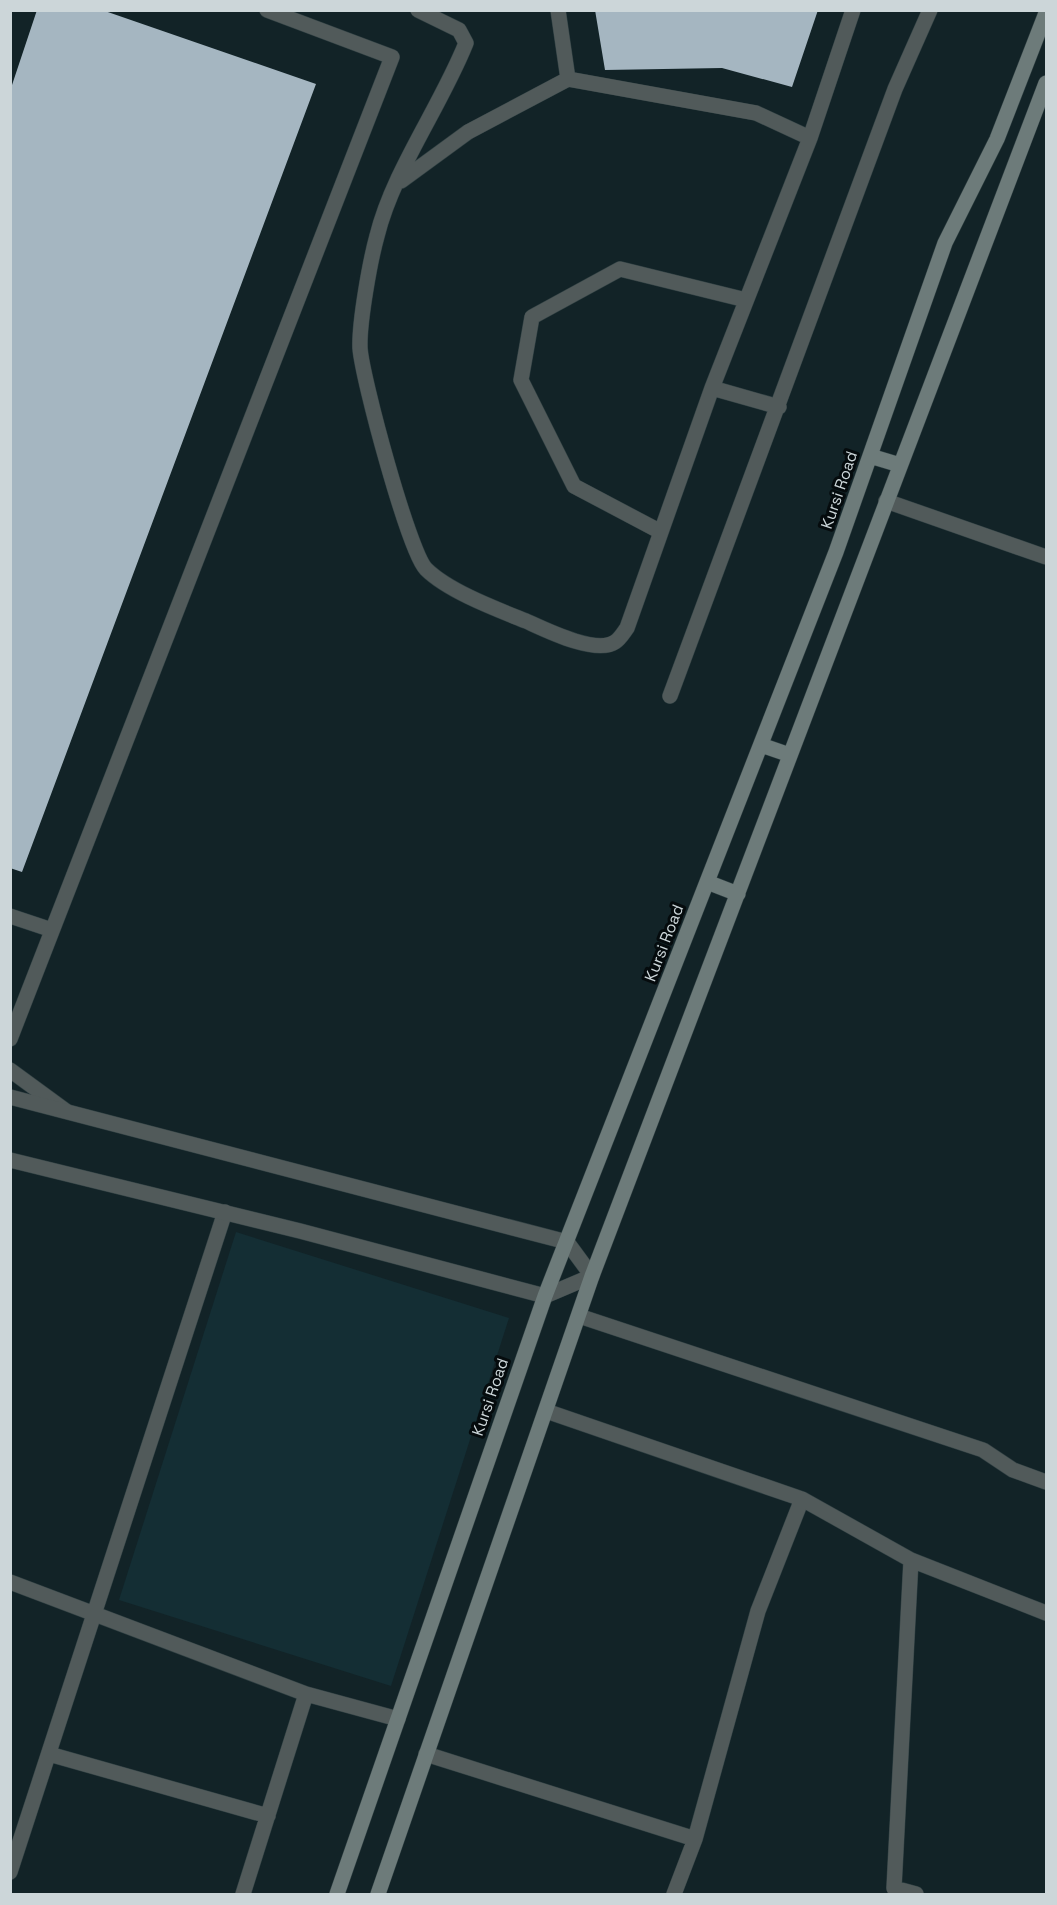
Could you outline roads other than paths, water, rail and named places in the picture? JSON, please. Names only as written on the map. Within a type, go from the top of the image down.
[{"type":"main road","name":"Kursi Road","points":[[337,1894],[544,1296],[761,745],[870,456],[945,243],[997,139],[1047,13]]},
{"type":"main road","points":[[378,1894],[592,1276],[1047,83]]},
{"type":"main road","points":[[870,456],[900,465]]},
{"type":"main road","points":[[761,745],[790,755]]},
{"type":"main road","points":[[707,882],[738,894]]},
{"type":"street","points":[[10,1039],[392,57],[267,10]]},
{"type":"street","points":[[418,10],[459,30],[466,43],[397,185],[377,235],[360,348],[389,470],[413,548],[423,567],[439,580],[510,615],[565,638],[600,647],[615,642],[627,628],[712,388],[810,138],[853,10]]},
{"type":"street","points":[[558,10],[568,79]]},
{"type":"street","points":[[670,696],[895,89],[930,10]]},
{"type":"street","points":[[397,185],[468,132],[568,79],[756,113],[810,138]]},
{"type":"street","points":[[661,531],[574,486],[521,380],[532,317],[620,269],[746,300]]},
{"type":"street","points":[[712,388],[779,407]]},
{"type":"street","points":[[886,501],[1047,557]]},
{"type":"street","points":[[10,916],[52,930]]},
{"type":"street","points":[[10,1070],[68,1112]]},
{"type":"street","points":[[10,1097],[567,1242],[592,1276],[544,1296],[225,1212],[10,1160]]},
{"type":"street","points":[[10,1872],[225,1212]]},
{"type":"street","points":[[579,1316],[983,1450],[1013,1470],[1047,1482]]},
{"type":"street","points":[[546,1411],[802,1499],[911,1560],[1047,1613]]},
{"type":"street","points":[[674,1894],[695,1839],[758,1611],[802,1499]]},
{"type":"street","points":[[911,1560],[894,1888],[916,1894]]},
{"type":"street","points":[[10,1582],[306,1694],[398,1719]]},
{"type":"street","points":[[243,1894],[306,1694]]},
{"type":"street","points":[[49,1754],[268,1816]]},
{"type":"street","points":[[426,1754],[695,1839]]}]
